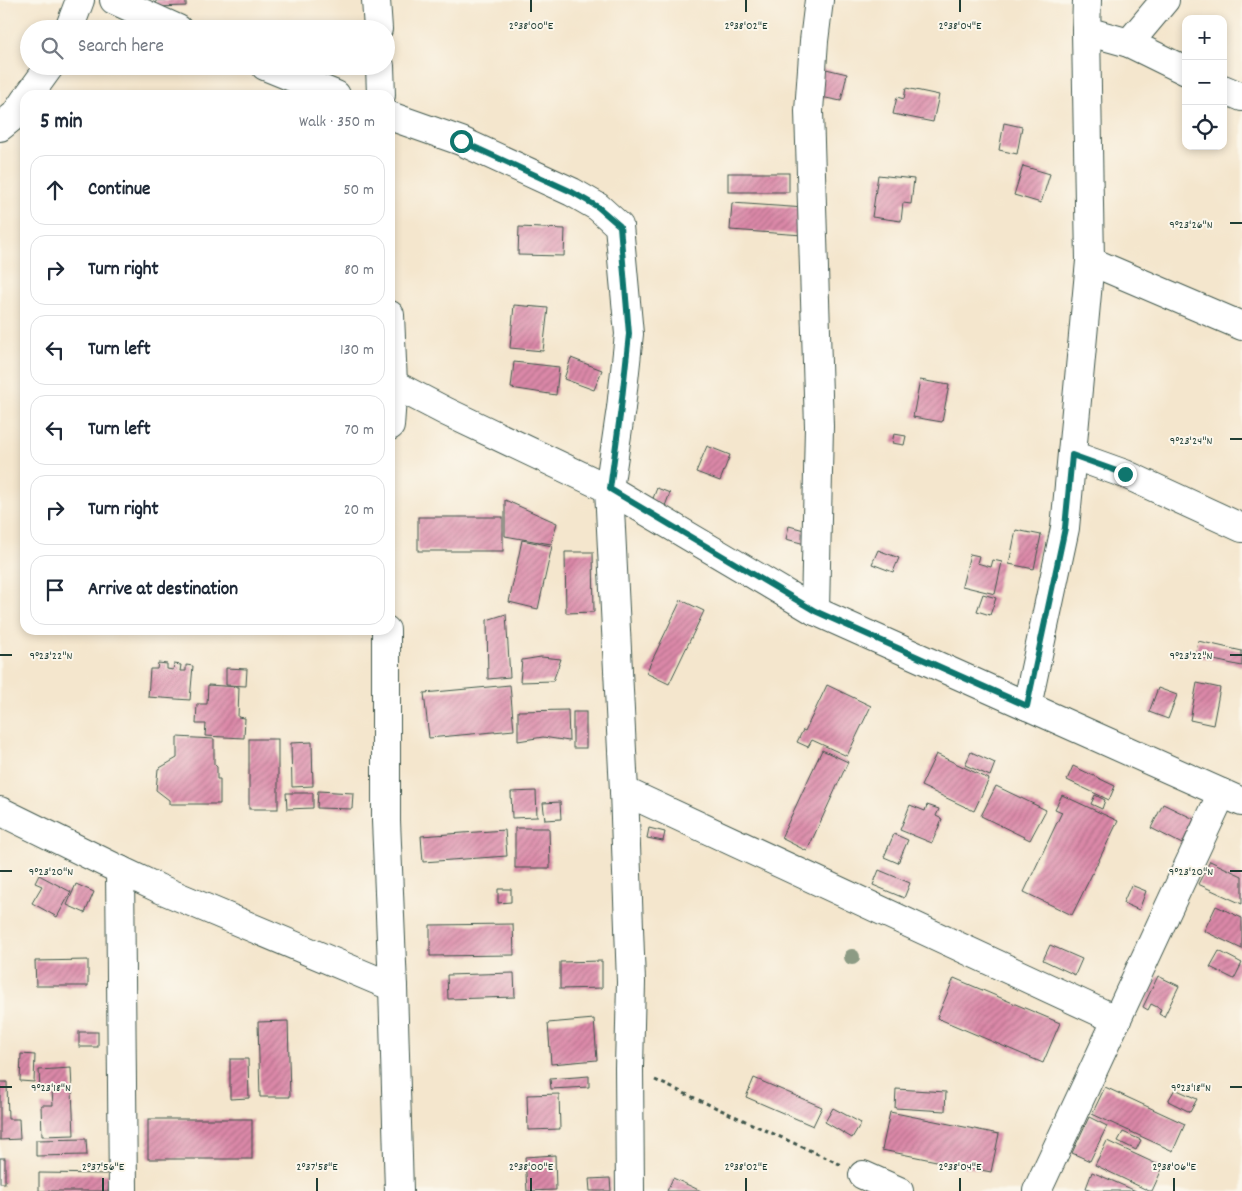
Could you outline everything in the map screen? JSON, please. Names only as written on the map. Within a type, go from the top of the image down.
[{"type":"street","points":[[72,20],[80,0]]},
{"type":"street","points":[[114,0],[158,20]]},
{"type":"street","points":[[376,0],[377,20]]},
{"type":"street","points":[[815,611],[819,426],[809,111],[819,0]]},
{"type":"street","points":[[1027,706],[1065,528],[1090,260],[1087,0]]},
{"type":"street","points":[[1129,43],[1165,0]]},
{"type":"street","points":[[1086,31],[1129,43],[1182,69]]},
{"type":"street","points":[[33,90],[43,75]]},
{"type":"street","points":[[287,75],[324,90]]},
{"type":"street","points":[[380,75],[381,90]]},
{"type":"street","points":[[1227,91],[1242,97]]},
{"type":"street","points":[[0,127],[15,115],[20,108]]},
{"type":"street","points":[[395,118],[461,141],[572,192],[598,207],[620,226],[629,334],[610,489],[631,982],[629,1068],[630,1191]]},
{"type":"street","points":[[1090,260],[1242,326]]},
{"type":"street","points":[[395,385],[478,427],[610,489],[815,611],[1232,798],[1118,1020],[1037,1191]]},
{"type":"street","points":[[1072,455],[1125,474],[1242,528]]},
{"type":"street","points":[[386,635],[386,821],[399,1191]]},
{"type":"street","points":[[624,791],[1118,1020]]},
{"type":"street","points":[[0,810],[176,896],[393,987]]},
{"type":"street","points":[[120,870],[123,1191]]},
{"type":"street","points":[[863,1175],[899,1191]]},
{"type":"path","points":[[629,1068],[863,1175]]},
{"type":"building","points":[[156,0],[186,0],[186,6],[156,7]]},
{"type":"building","points":[[822,68],[847,74],[841,101],[816,96]]},
{"type":"building","points":[[906,88],[939,95],[933,122],[893,114],[897,97],[904,99]]},
{"type":"building","points":[[1004,123],[1022,127],[1017,154],[999,150]]},
{"type":"building","points":[[1023,166],[1050,174],[1041,203],[1014,195]]},
{"type":"building","points":[[728,173],[789,173],[789,192],[728,192]]},
{"type":"building","points":[[878,175],[914,179],[911,204],[903,203],[901,221],[872,217]]},
{"type":"building","points":[[732,203],[805,208],[803,235],[730,230]]},
{"type":"building","points":[[519,227],[565,229],[564,256],[518,255]]},
{"type":"building","points":[[514,305],[548,308],[543,351],[510,348]]},
{"type":"building","points":[[571,358],[602,370],[594,390],[564,379]]},
{"type":"building","points":[[514,362],[559,367],[556,395],[511,388]]},
{"type":"building","points":[[920,380],[949,385],[942,422],[913,417]]},
{"type":"building","points":[[894,434],[906,436],[904,445],[892,443]]},
{"type":"building","points":[[707,446],[730,455],[720,481],[696,472]]},
{"type":"building","points":[[657,488],[670,493],[665,506],[652,501]]},
{"type":"building","points":[[505,500],[557,523],[551,544],[505,536]]},
{"type":"building","points":[[418,517],[503,517],[503,551],[418,551]]},
{"type":"building","points":[[789,526],[808,531],[805,544],[786,539]]},
{"type":"building","points":[[1016,530],[1041,535],[1034,569],[1009,564]]},
{"type":"building","points":[[522,540],[552,546],[538,609],[509,602]]},
{"type":"building","points":[[878,550],[899,558],[893,572],[872,564]]},
{"type":"building","points":[[565,552],[593,552],[594,612],[566,613]]},
{"type":"building","points":[[970,554],[979,556],[977,563],[991,567],[993,560],[1002,562],[995,594],[962,586]]},
{"type":"building","points":[[983,594],[996,598],[990,615],[977,611]]},
{"type":"building","points":[[681,600],[704,611],[669,684],[646,673]]},
{"type":"building","points":[[506,614],[510,677],[488,679],[487,620]]},
{"type":"building","points":[[1198,641],[1242,651],[1242,666],[1195,656]]},
{"type":"building","points":[[541,657],[561,659],[553,681],[520,682],[522,660]]},
{"type":"building","points":[[158,663],[167,664],[167,669],[173,670],[174,664],[181,665],[180,671],[186,671],[186,665],[193,666],[190,700],[148,697],[150,669],[157,669]]},
{"type":"building","points":[[226,668],[247,669],[246,686],[226,685]]},
{"type":"building","points":[[1197,683],[1220,688],[1213,725],[1190,720]]},
{"type":"building","points":[[208,685],[239,687],[238,717],[245,718],[244,738],[205,736],[206,724],[196,724],[197,704],[207,704]]},
{"type":"building","points":[[510,685],[514,730],[429,738],[424,693]]},
{"type":"building","points":[[827,685],[871,706],[847,756],[812,740],[808,747],[797,742],[803,730],[805,731]]},
{"type":"building","points":[[1158,688],[1177,695],[1168,719],[1149,712]]},
{"type":"building","points":[[568,710],[569,741],[543,737],[518,741],[518,711]]},
{"type":"building","points":[[573,712],[586,712],[586,748],[573,748]]},
{"type":"building","points":[[177,737],[214,739],[214,764],[217,767],[217,779],[220,779],[220,804],[169,804],[169,800],[156,790],[158,769],[177,758]]},
{"type":"building","points":[[249,739],[278,739],[278,809],[249,809]]},
{"type":"building","points":[[312,742],[313,786],[292,787],[291,743]]},
{"type":"building","points":[[822,750],[848,762],[807,851],[781,838]]},
{"type":"building","points":[[971,752],[995,763],[990,776],[965,765]]},
{"type":"building","points":[[936,754],[989,779],[974,811],[921,786]]},
{"type":"building","points":[[1073,766],[1115,786],[1109,800],[1067,780]]},
{"type":"building","points":[[996,786],[1046,810],[1030,840],[981,816]]},
{"type":"building","points":[[318,791],[353,793],[352,809],[317,808]]},
{"type":"building","points":[[536,791],[537,817],[512,818],[511,792]]},
{"type":"building","points":[[286,793],[313,793],[313,808],[287,809]]},
{"type":"building","points":[[1062,795],[1118,821],[1072,915],[1024,892],[1062,812],[1055,809]]},
{"type":"building","points":[[1095,795],[1105,800],[1102,809],[1091,804]]},
{"type":"building","points":[[560,802],[561,819],[545,820],[543,803]]},
{"type":"building","points":[[1163,804],[1194,819],[1182,844],[1151,828]]},
{"type":"building","points":[[910,805],[925,811],[927,805],[939,809],[936,816],[942,819],[932,843],[900,830]]},
{"type":"building","points":[[515,828],[549,828],[550,868],[515,868]]},
{"type":"building","points":[[649,828],[665,832],[663,841],[647,838]]},
{"type":"building","points":[[505,830],[507,856],[423,862],[421,836]]},
{"type":"building","points":[[894,834],[908,840],[898,863],[884,857]]},
{"type":"building","points":[[1210,861],[1242,876],[1242,904],[1198,884]]},
{"type":"building","points":[[879,870],[910,883],[904,898],[873,885]]},
{"type":"building","points":[[39,875],[71,892],[57,917],[32,903],[42,886],[35,883]]},
{"type":"building","points":[[76,884],[94,892],[85,913],[67,905]]},
{"type":"building","points":[[1131,885],[1146,891],[1139,910],[1123,903]]},
{"type":"building","points":[[498,889],[511,889],[511,902],[498,903]]},
{"type":"building","points":[[1216,906],[1242,918],[1242,949],[1204,931]]},
{"type":"building","points":[[513,924],[514,955],[430,956],[430,925]]},
{"type":"building","points":[[1050,945],[1082,959],[1075,975],[1043,960]]},
{"type":"building","points":[[1219,951],[1242,963],[1234,979],[1210,967]]},
{"type":"building","points":[[88,960],[88,986],[36,986],[35,961]]},
{"type":"building","points":[[602,961],[602,988],[560,989],[560,962]]},
{"type":"building","points":[[514,973],[515,997],[448,999],[447,975]]},
{"type":"building","points":[[1158,976],[1179,986],[1164,1017],[1159,1014],[1161,1009],[1151,1004],[1148,1010],[1143,1007]]},
{"type":"building","points":[[954,978],[1060,1023],[1043,1063],[937,1018]]},
{"type":"building","points":[[594,1019],[597,1060],[551,1064],[548,1023]]},
{"type":"building","points":[[288,1021],[290,1097],[260,1097],[258,1022]]},
{"type":"building","points":[[79,1032],[98,1032],[98,1047],[79,1047]]},
{"type":"building","points":[[21,1054],[35,1055],[34,1082],[20,1081]]},
{"type":"building","points":[[230,1059],[248,1059],[249,1098],[230,1099]]},
{"type":"building","points":[[71,1068],[74,1135],[42,1136],[41,1105],[53,1105],[52,1090],[40,1091],[39,1070]]},
{"type":"building","points":[[589,1076],[589,1087],[551,1089],[550,1079]]},
{"type":"building","points":[[754,1078],[822,1107],[813,1126],[746,1097]]},
{"type":"building","points":[[0,1082],[7,1082],[8,1119],[19,1119],[20,1139],[0,1140]]},
{"type":"building","points":[[1105,1087],[1185,1124],[1173,1151],[1092,1114]]},
{"type":"building","points":[[896,1089],[946,1092],[945,1111],[895,1108]]},
{"type":"building","points":[[1175,1089],[1197,1099],[1190,1112],[1168,1101]]},
{"type":"building","points":[[559,1094],[560,1129],[528,1130],[527,1095]]},
{"type":"building","points":[[833,1108],[861,1123],[852,1138],[825,1122]]},
{"type":"building","points":[[890,1112],[999,1134],[991,1172],[882,1150]]},
{"type":"building","points":[[1089,1117],[1107,1126],[1090,1161],[1072,1153]]},
{"type":"building","points":[[148,1119],[252,1119],[252,1159],[148,1159]]},
{"type":"building","points":[[1123,1132],[1141,1140],[1136,1150],[1118,1141]]},
{"type":"building","points":[[86,1139],[87,1155],[36,1156],[36,1140]]},
{"type":"building","points":[[1107,1141],[1163,1167],[1152,1191],[1095,1165]]},
{"type":"building","points":[[555,1155],[556,1190],[527,1191],[525,1157]]},
{"type":"building","points":[[0,1158],[5,1158],[5,1183],[0,1183]]},
{"type":"building","points":[[1092,1172],[1136,1191],[1094,1191],[1086,1188]]},
{"type":"building","points":[[39,1173],[109,1174],[109,1191],[39,1191]]},
{"type":"building","points":[[610,1178],[611,1191],[590,1191],[589,1179]]},
{"type":"building","points":[[673,1178],[701,1191],[667,1191]]},
{"type":"route","points":[[461,141],[572,192],[598,207],[620,226],[629,334],[610,489],[815,611],[1027,706],[1065,528],[1072,455],[1125,474]]}]
